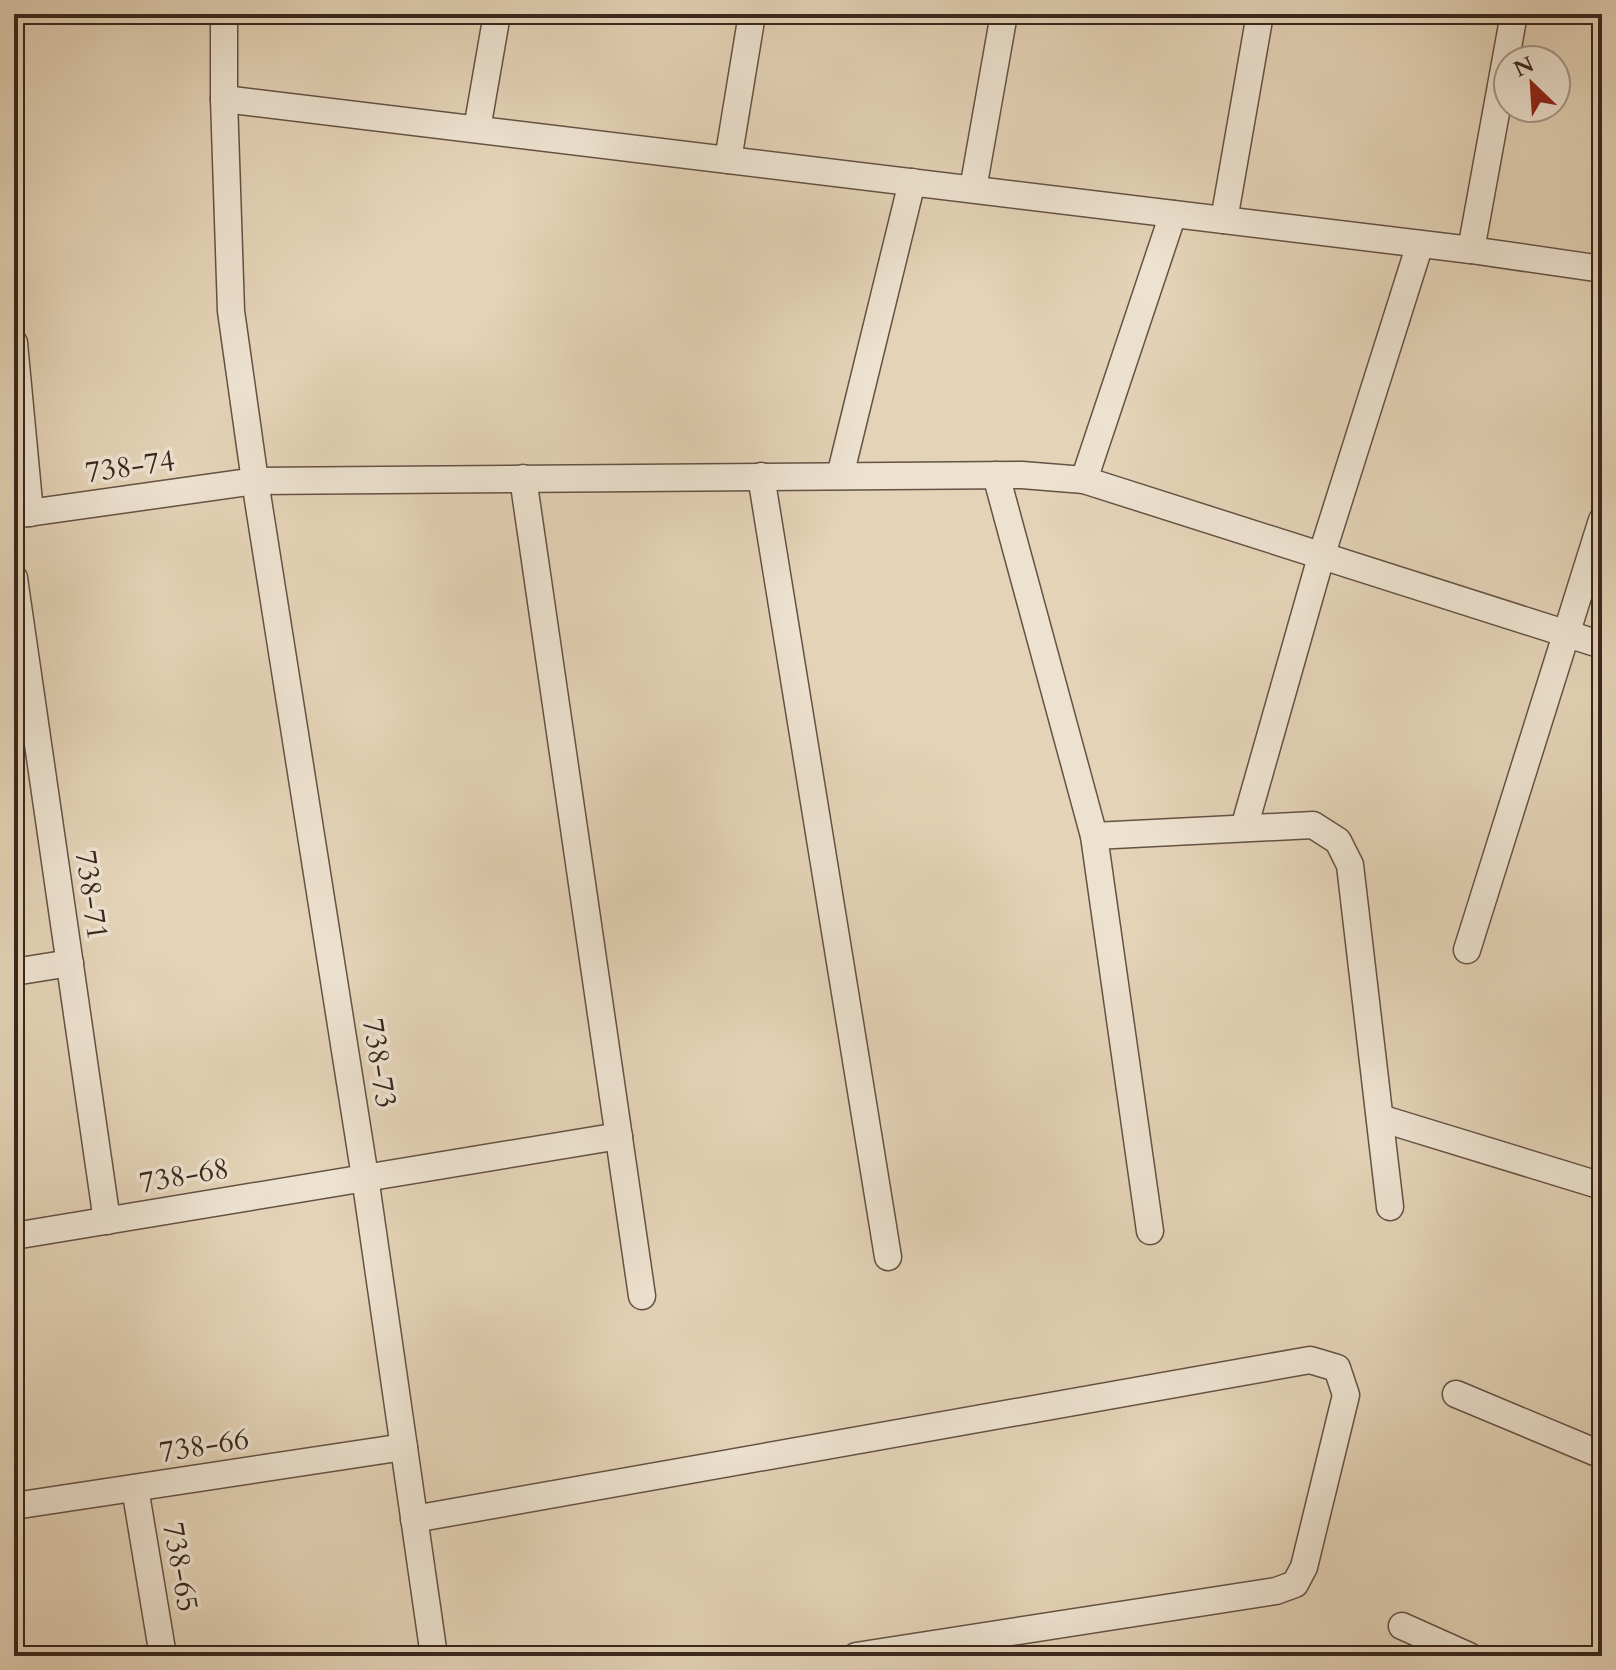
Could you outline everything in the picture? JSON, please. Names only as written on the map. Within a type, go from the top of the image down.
[{"type":"street","name":"738-73","points":[[224,14],[231,311],[365,1177],[434,1656]]},
{"type":"street","points":[[477,129],[497,14]]},
{"type":"street","points":[[728,160],[752,14]]},
{"type":"street","points":[[973,189],[1004,14]]},
{"type":"street","points":[[1224,220],[1260,14]]},
{"type":"street","points":[[1471,250],[1514,14]]},
{"type":"street","points":[[224,99],[1471,250],[1602,269]]},
{"type":"street","points":[[840,476],[912,182]]},
{"type":"street","points":[[1084,480],[1173,214]]},
{"type":"street","points":[[1244,828],[1321,557],[1420,244]]},
{"type":"street","points":[[14,343],[22,514]]},
{"type":"street","points":[[996,475],[1094,836],[1150,1231]]},
{"type":"street","name":"738-74","points":[[22,514],[255,481],[996,475],[1084,480],[1602,645]]},
{"type":"street","points":[[761,476],[888,1257]]},
{"type":"street","points":[[523,478],[642,1296]]},
{"type":"street","points":[[1467,950],[1602,520]]},
{"type":"street","name":"738-71","points":[[14,578],[23,707],[70,963],[107,1221]]},
{"type":"street","points":[[1094,836],[1313,825],[1338,841],[1350,865],[1390,1207]]},
{"type":"street","points":[[14,972],[70,963]]},
{"type":"street","points":[[1380,1118],[1602,1186]]},
{"type":"street","name":"738-68","points":[[14,1236],[619,1136]]},
{"type":"street","points":[[414,1519],[1310,1360],[1337,1368],[1346,1395],[1304,1567],[1295,1584],[1276,1591],[856,1656]]},
{"type":"street","points":[[1456,1394],[1602,1455]]},
{"type":"street","name":"738-66","points":[[14,1506],[404,1447]]},
{"type":"street","name":"738-65","points":[[135,1488],[163,1656]]},
{"type":"street","points":[[1402,1626],[1469,1656]]}]
